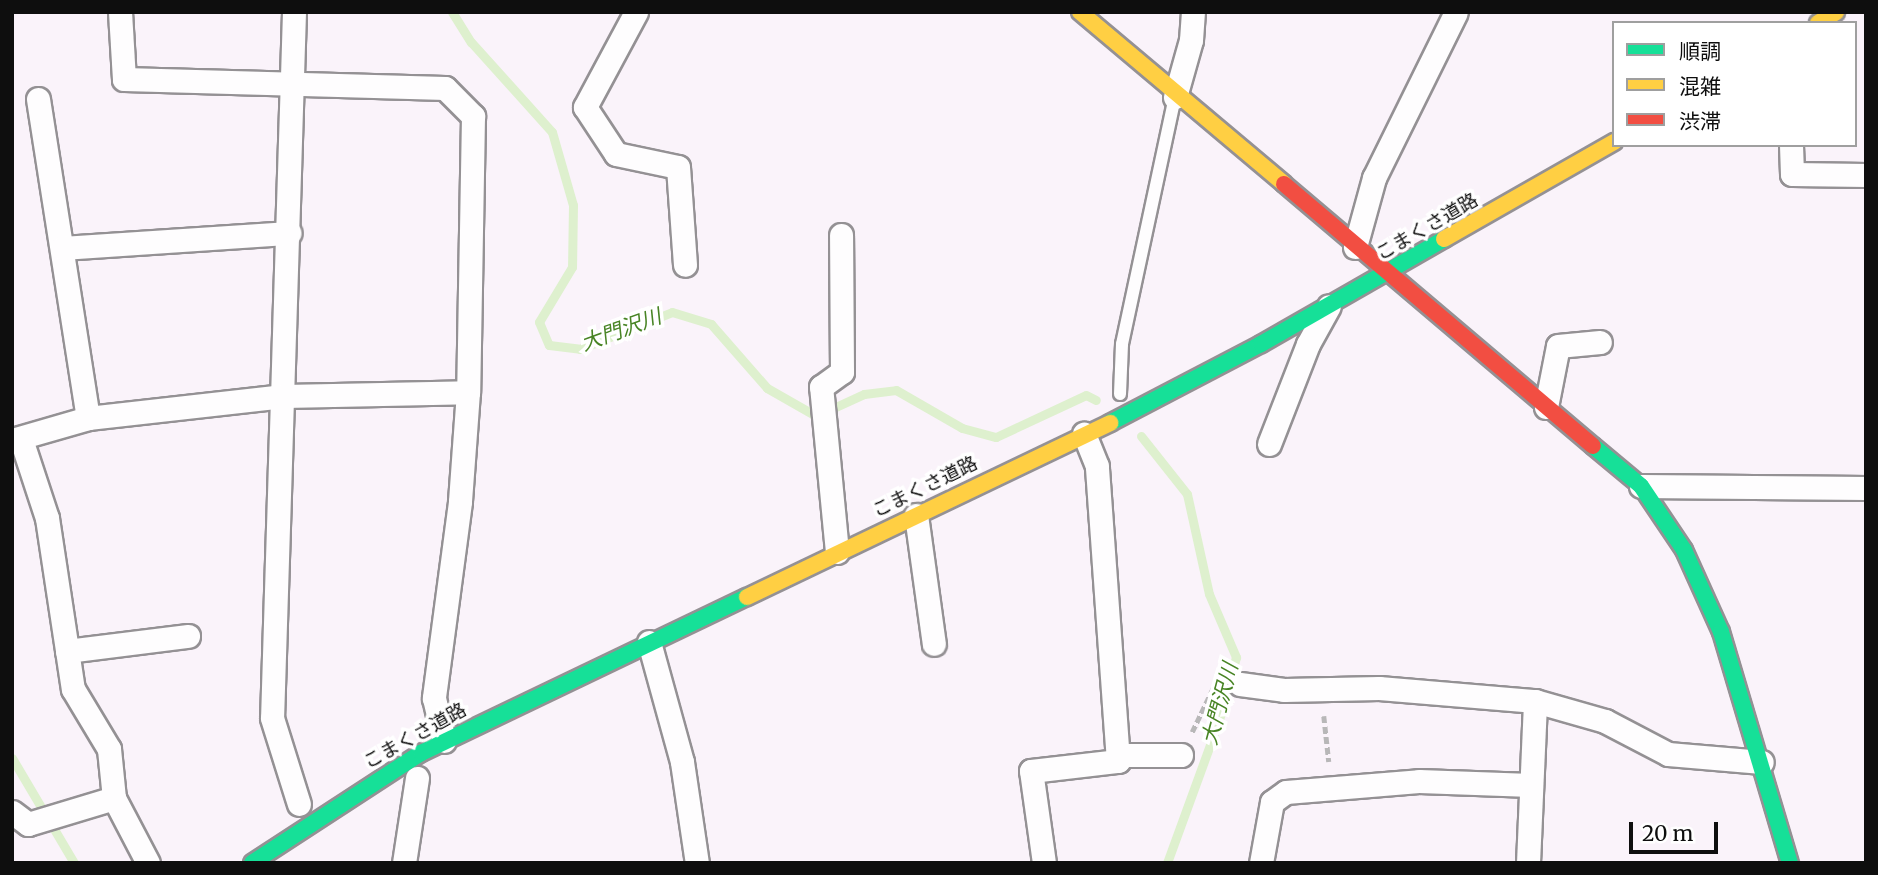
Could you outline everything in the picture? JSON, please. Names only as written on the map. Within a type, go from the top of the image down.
[{"type":"street","points":[[120,12],[124,79],[445,88],[473,116],[468,392],[460,502],[434,698],[444,741]]},
{"type":"street","points":[[294,12],[285,396],[272,718],[299,804]]},
{"type":"street","points":[[636,12],[585,107],[616,155],[678,167],[685,265]]},
{"type":"street","points":[[1080,12],[1175,97],[1641,486],[1684,550],[1707,598],[1762,762],[1790,863]]},
{"type":"street","points":[[1175,97],[1191,40],[1193,12]]},
{"type":"street","points":[[1355,247],[1374,178],[1456,12]]},
{"type":"street","points":[[38,99],[88,418]]},
{"type":"street","name":"こまくさ道路","points":[[252,863],[444,741],[1084,434],[1329,306],[1612,143]]},
{"type":"street","points":[[1791,147],[1792,174],[1866,175]]},
{"type":"street","points":[[62,248],[290,233]]},
{"type":"street","points":[[837,552],[821,387],[842,372],[841,235]]},
{"type":"street","points":[[1269,444],[1308,344],[1329,306]]},
{"type":"street","points":[[1546,407],[1558,346],[1600,342]]},
{"type":"street","points":[[148,863],[114,799],[109,749],[73,689],[47,518],[16,439],[88,418],[285,396],[468,392]]},
{"type":"street","points":[[1044,863],[1031,771],[1118,761],[1097,466],[1084,434]]},
{"type":"street","points":[[1641,486],[1866,488]]},
{"type":"street","points":[[916,514],[934,644]]},
{"type":"street","points":[[67,651],[188,636]]},
{"type":"street","points":[[649,642],[682,762],[697,863]]},
{"type":"street","points":[[1241,684],[1321,690],[1379,688],[1535,701],[1605,721],[1668,754],[1762,762]]},
{"type":"street","points":[[1528,863],[1535,701]]},
{"type":"street","points":[[1118,755],[1181,755]]},
{"type":"street","points":[[404,863],[417,778]]},
{"type":"street","points":[[1261,863],[1272,802],[1286,792],[1419,780],[1531,785]]},
{"type":"street","points":[[12,813],[28,824],[114,799]]},
{"type":"lane","points":[[1120,394],[1122,344],[1175,97]]},
{"type":"path","points":[[1181,755],[1218,677],[1241,684]]},
{"type":"path","points":[[1321,690],[1332,788]]},
{"type":"waterway","name":"大門沢川","points":[[452,12],[471,42],[552,132],[573,205],[572,267],[539,322],[549,345],[580,349],[672,312],[711,324],[767,388],[816,416],[864,394],[896,390],[962,428],[996,437],[1086,395],[1096,400]]},
{"type":"waterway","name":"大門沢川","points":[[1141,436],[1187,494],[1209,594],[1236,657],[1219,720],[1167,863]]},
{"type":"waterway","points":[[12,758],[74,863]]},
{"type":"traffic: fast","points":[[1110,423],[1261,344],[1444,239]]},
{"type":"traffic: fast","points":[[1593,446],[1641,486],[1684,550],[1721,632],[1790,863]]},
{"type":"traffic: fast","points":[[252,863],[421,753],[747,597]]},
{"type":"traffic: slow","points":[[1080,12],[1284,184]]},
{"type":"traffic: slow","points":[[1821,21],[1836,12]]},
{"type":"traffic: slow","points":[[1444,239],[1612,143]]},
{"type":"traffic: slow","points":[[747,597],[1110,423]]},
{"type":"traffic: jam","points":[[1284,184],[1593,446]]}]
